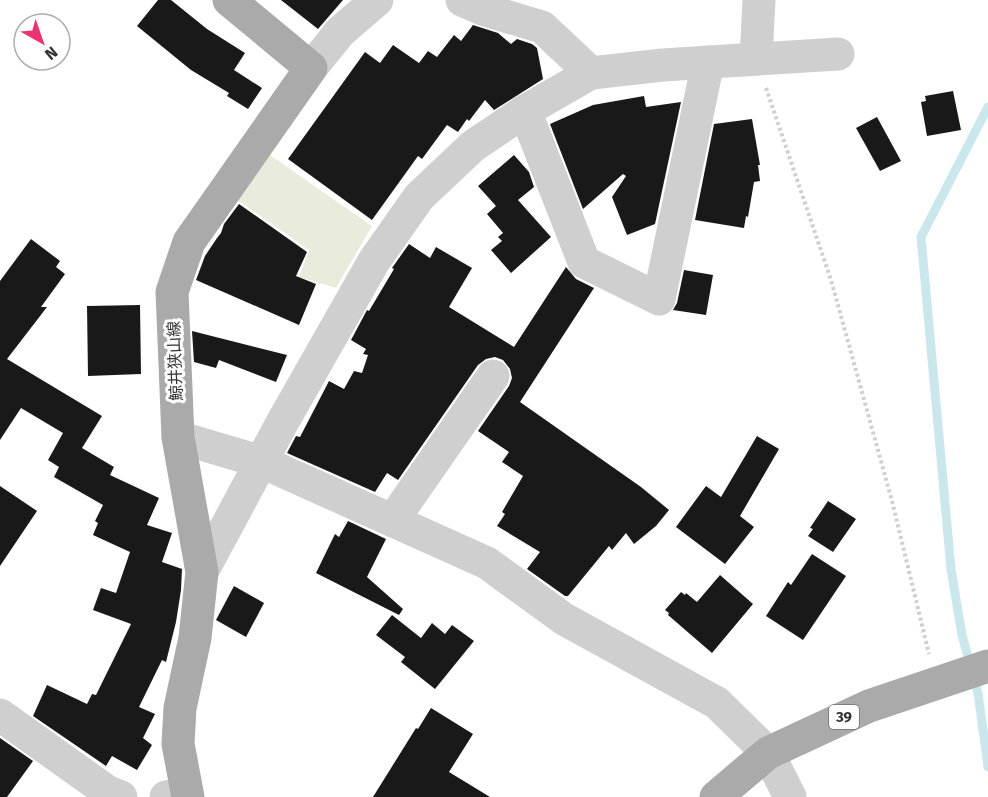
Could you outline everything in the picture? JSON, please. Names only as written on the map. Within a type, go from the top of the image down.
[{"type":"main road","points":[[229,0],[311,68]]},
{"type":"main road","name":"鯨井狭山線","points":[[180,796],[178,744],[180,708],[195,638],[202,572],[178,436],[172,292],[189,242],[311,68]]},
{"type":"main road","name":"39","points":[[716,797],[768,753],[869,706],[988,666]]},
{"type":"street","points":[[311,68],[340,32],[377,0]]},
{"type":"street","points":[[462,0],[485,10],[542,27],[591,74]]},
{"type":"street","points":[[756,59],[759,0]]},
{"type":"street","points":[[202,572],[374,261],[419,197],[473,146],[525,111],[591,74],[663,64],[838,54]]},
{"type":"street","points":[[525,111],[584,262],[659,299],[708,62]]},
{"type":"street","points":[[393,520],[493,376]]},
{"type":"street","points":[[178,436],[262,462],[487,563],[564,620],[717,703],[768,753],[790,797]]},
{"type":"street","points":[[0,715],[108,792],[121,797]]},
{"type":"path","points":[[756,59],[831,279],[892,501],[936,684]]},
{"type":"shaded area","points":[[267,153],[372,226],[336,288],[299,277],[309,250],[236,199]]},
{"type":"building","points":[[158,0],[171,0],[207,29],[245,53],[234,70],[262,88],[248,109],[227,96],[229,93],[191,70],[137,26]]},
{"type":"building","points":[[281,0],[343,0],[318,29]]},
{"type":"building","points":[[473,25],[498,33],[511,44],[517,39],[532,44],[537,48],[543,79],[494,110],[485,100],[458,132],[447,125],[422,159],[418,156],[372,220],[288,159],[365,52],[380,63],[393,45],[419,63],[428,51],[437,57],[454,35],[461,41]]},
{"type":"building","points":[[953,91],[961,130],[927,136],[921,102],[926,101],[925,96]]},
{"type":"building","points":[[644,96],[646,107],[681,102],[655,224],[627,235],[612,197],[626,176],[623,174],[583,209],[550,124],[593,105]]},
{"type":"building","points":[[877,117],[901,161],[880,171],[856,128]]},
{"type":"building","points":[[752,119],[760,165],[758,165],[760,181],[754,182],[744,228],[695,220],[714,124]]},
{"type":"building","points":[[514,155],[529,172],[534,187],[518,200],[551,237],[511,273],[491,250],[502,241],[498,237],[503,233],[487,214],[496,206],[478,186]]},
{"type":"building","points":[[239,204],[307,252],[296,276],[316,284],[299,325],[196,280],[205,256]]},
{"type":"building","points":[[31,239],[60,261],[56,267],[65,274],[41,307],[47,307],[7,359],[102,416],[82,448],[114,467],[110,475],[159,498],[147,525],[172,533],[162,562],[182,569],[176,622],[166,662],[162,660],[139,707],[155,714],[143,738],[152,745],[137,770],[112,756],[106,766],[33,716],[47,685],[87,704],[92,694],[96,695],[131,624],[93,610],[101,588],[116,593],[130,552],[93,535],[98,523],[95,521],[103,505],[54,477],[59,467],[48,460],[63,433],[21,408],[0,440],[0,281]]},
{"type":"building","points":[[409,244],[430,258],[436,247],[472,268],[449,307],[514,347],[566,267],[576,279],[594,288],[520,402],[641,487],[669,510],[656,526],[634,544],[626,533],[612,550],[609,546],[568,596],[527,569],[540,552],[497,526],[505,514],[502,512],[523,476],[502,462],[509,452],[478,431],[512,378],[510,369],[503,360],[495,357],[486,359],[478,365],[398,480],[387,473],[375,492],[287,453],[296,436],[300,437],[329,381],[344,389],[354,371],[362,373],[368,355],[363,354],[366,349],[351,340],[367,310],[369,311],[394,269],[392,268]]},
{"type":"building","points":[[684,270],[713,275],[706,315],[673,310],[677,303]]},
{"type":"building","points":[[140,305],[141,374],[88,376],[87,306]]},
{"type":"building","points":[[192,331],[287,355],[276,382],[219,360],[216,368],[194,362]]},
{"type":"building","points":[[757,436],[779,449],[740,516],[754,527],[725,564],[676,527],[706,486],[721,497]]},
{"type":"building","points":[[0,486],[37,511],[0,566]]},
{"type":"building","points":[[828,501],[856,519],[833,552],[808,536],[813,529],[810,528]]},
{"type":"building","points":[[348,521],[386,539],[367,577],[403,609],[399,615],[316,573],[335,534],[339,537]]},
{"type":"building","points":[[812,554],[846,576],[803,640],[766,616],[788,582],[791,585]]},
{"type":"building","points":[[720,575],[753,604],[712,653],[665,610],[681,592],[685,595],[686,593],[697,602]]},
{"type":"building","points":[[234,586],[264,603],[246,637],[216,620]]},
{"type":"building","points":[[392,615],[421,638],[432,623],[445,634],[452,625],[474,641],[435,689],[401,662],[405,657],[376,635]]},
{"type":"building","points":[[431,708],[473,734],[449,772],[490,797],[373,797]]},
{"type":"building","points":[[0,738],[33,761],[7,797],[0,797]]},
{"type":"waterway","points":[[988,107],[921,237],[951,569],[962,635],[978,693],[988,767]]}]
